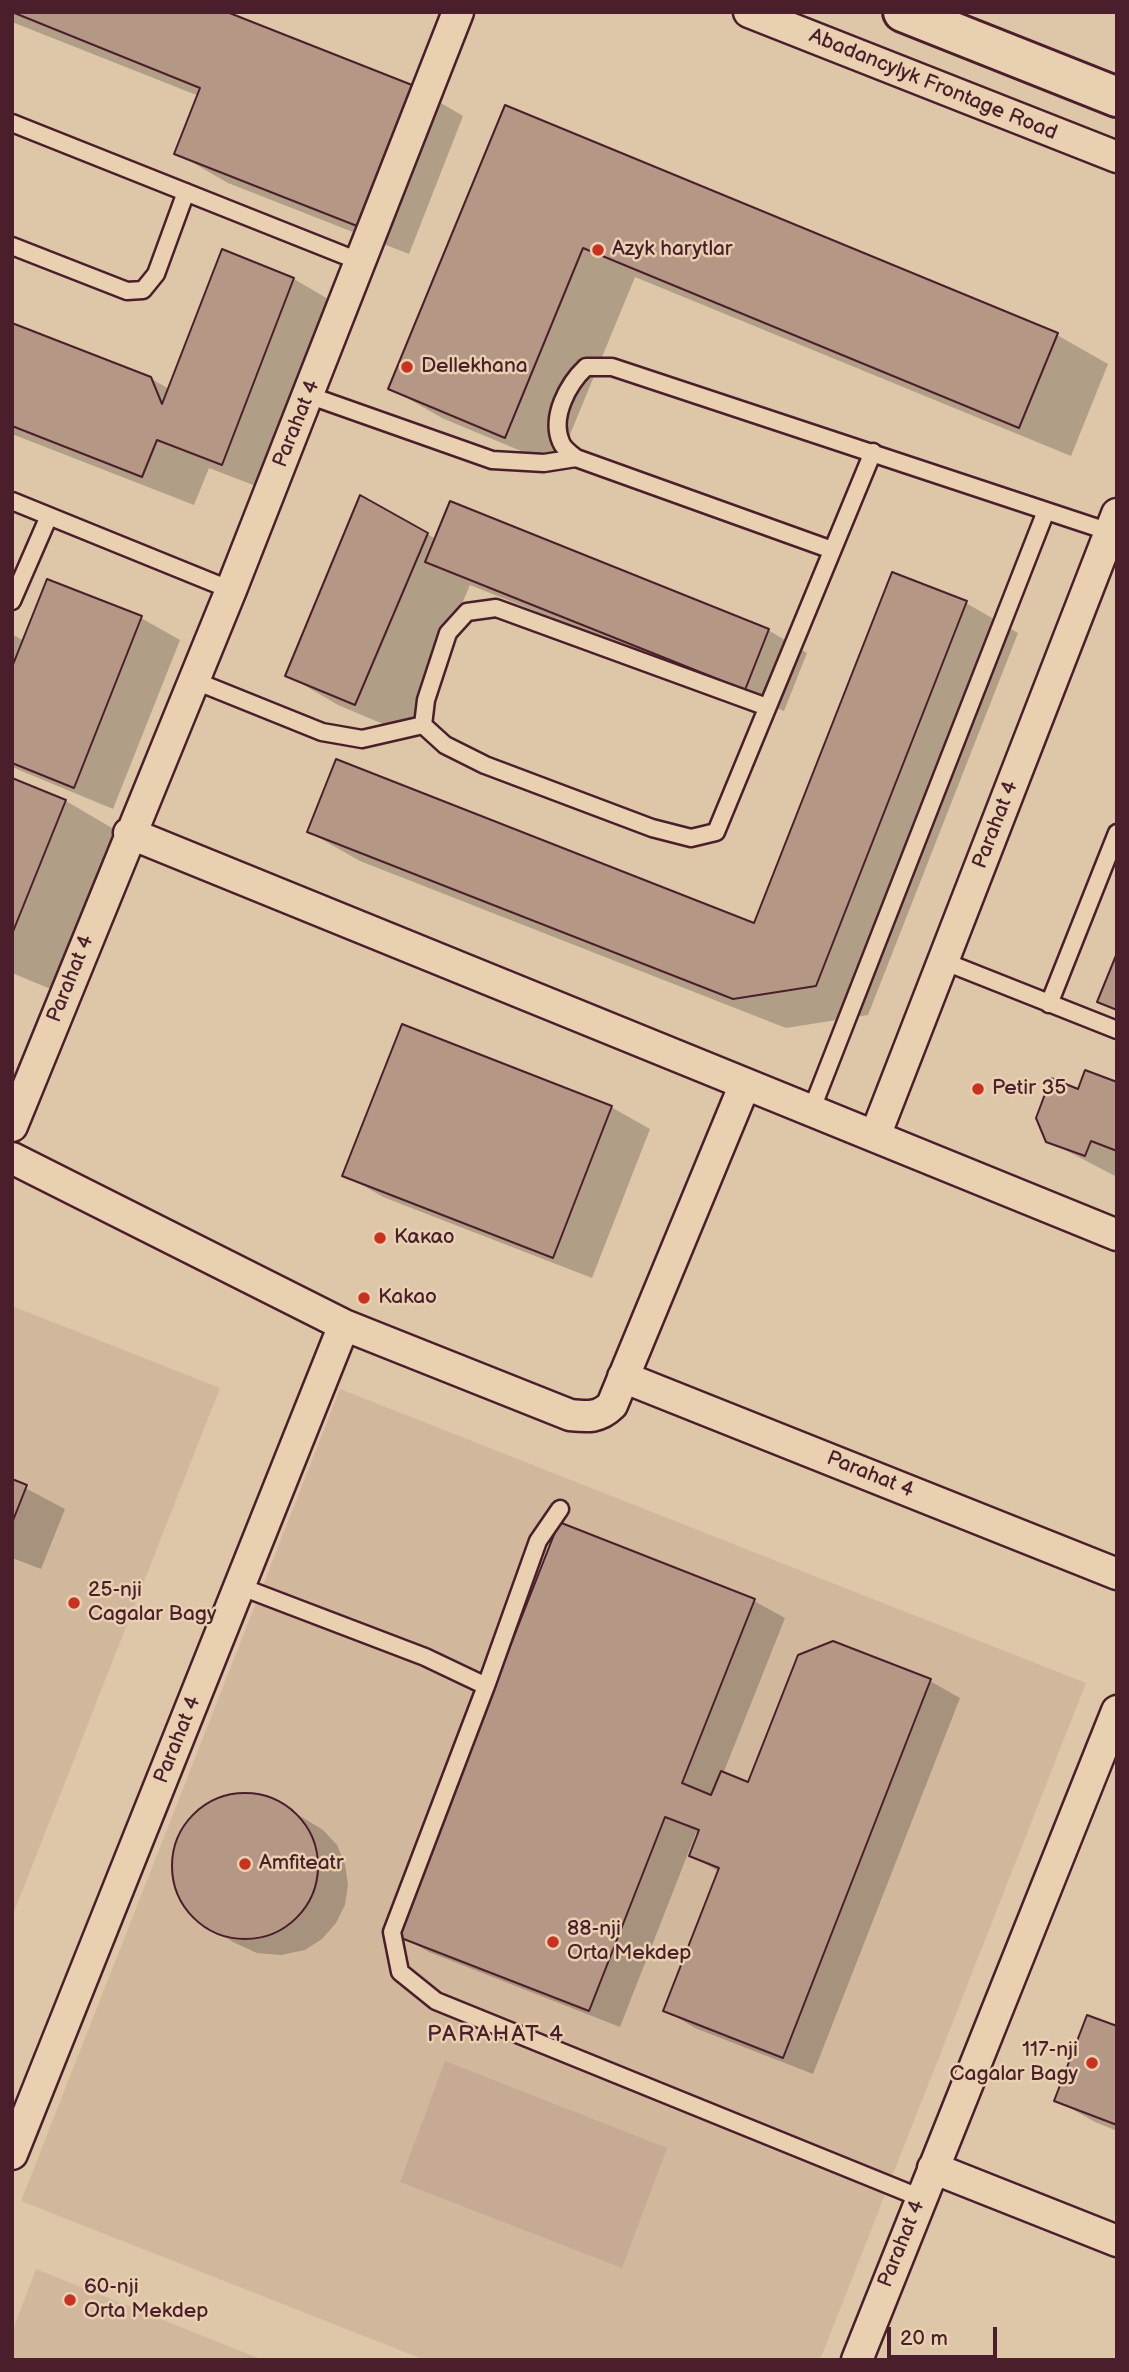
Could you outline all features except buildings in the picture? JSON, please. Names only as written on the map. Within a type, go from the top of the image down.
[{"type":"main road","points":[[903,12],[1117,97]]},
{"type":"street","name":"Parahat 4","points":[[12,1126],[129,833],[231,590],[458,12]]},
{"type":"street","name":"Abadancylyk Frontage Road","points":[[749,12],[1117,157]]},
{"type":"street","name":"Parahat 4","points":[[875,1136],[1113,523]]},
{"type":"street","points":[[129,833],[1117,1235]]},
{"type":"street","points":[[12,1158],[344,1325],[570,1415],[590,1417],[603,1414],[612,1405],[744,1084]]},
{"type":"street","name":"Parahat 4","points":[[12,2154],[344,1325]]},
{"type":"street","name":"Parahat 4","points":[[623,1377],[1117,1574]]},
{"type":"street","name":"Parahat 4","points":[[857,2360],[1117,1711]]},
{"type":"street","points":[[933,2168],[1117,2241]]},
{"type":"lane","points":[[12,122],[361,262]]},
{"type":"lane","points":[[12,246],[127,291],[143,290],[156,274],[186,192]]},
{"type":"lane","points":[[832,550],[576,458],[561,444],[557,423],[571,381],[586,367],[612,367],[1046,511],[1113,523]]},
{"type":"lane","points":[[308,395],[492,460],[544,463],[576,458]]},
{"type":"lane","points":[[423,725],[445,745],[485,765],[652,828],[691,838],[716,832],[873,452]]},
{"type":"lane","points":[[12,501],[231,590]]},
{"type":"lane","points":[[811,1111],[1046,511]]},
{"type":"lane","points":[[12,601],[49,516]]},
{"type":"lane","points":[[423,725],[426,700],[448,634],[467,612],[496,608],[767,707]]},
{"type":"lane","points":[[193,680],[322,732],[362,739],[423,725]]},
{"type":"lane","points":[[1049,1004],[1117,833]]},
{"type":"lane","points":[[943,961],[1117,1030]]},
{"type":"lane","points":[[560,1509],[538,1541],[392,1932],[400,1972],[436,2001],[921,2198]]},
{"type":"lane","points":[[239,1586],[425,1657],[486,1686]]},
{"type":"shaded area","name":"25-nji Cagalar Bagy","points":[[12,1306],[220,1388],[12,1917]]},
{"type":"shaded area","name":"88-nji Orta Mekdep","points":[[340,1389],[1086,1683],[820,2360],[425,2360],[21,2201]]},
{"type":"shaded area","points":[[445,2061],[667,2148],[622,2268],[400,2182]]},
{"type":"shaded area","name":"60-nji Orta Mekdep","points":[[36,2269],[263,2360],[12,2360],[12,2332]]},
{"type":"place","name":"Azyk harytlar","points":[[598,250]]},
{"type":"place","name":"Dellekhana","points":[[407,367]]},
{"type":"place","name":"Petir 35","points":[[978,1089]]},
{"type":"place","name":"Какао","points":[[380,1238]]},
{"type":"place","name":"Kakao","points":[[364,1298]]},
{"type":"place","name":"25-nji Cagalar Bagy","points":[[74,1603]]},
{"type":"place","name":"Amfiteatr","points":[[245,1864]]},
{"type":"place","name":"88-nji Orta Mekdep","points":[[553,1942]]},
{"type":"place","name":"117-nji Cagalar Bagy","points":[[1092,2063]]},
{"type":"place","name":"60-nji Orta Mekdep","points":[[70,2300]]},
{"type":"district","name":"PARAHAT 4","points":[[496,2035]]}]
